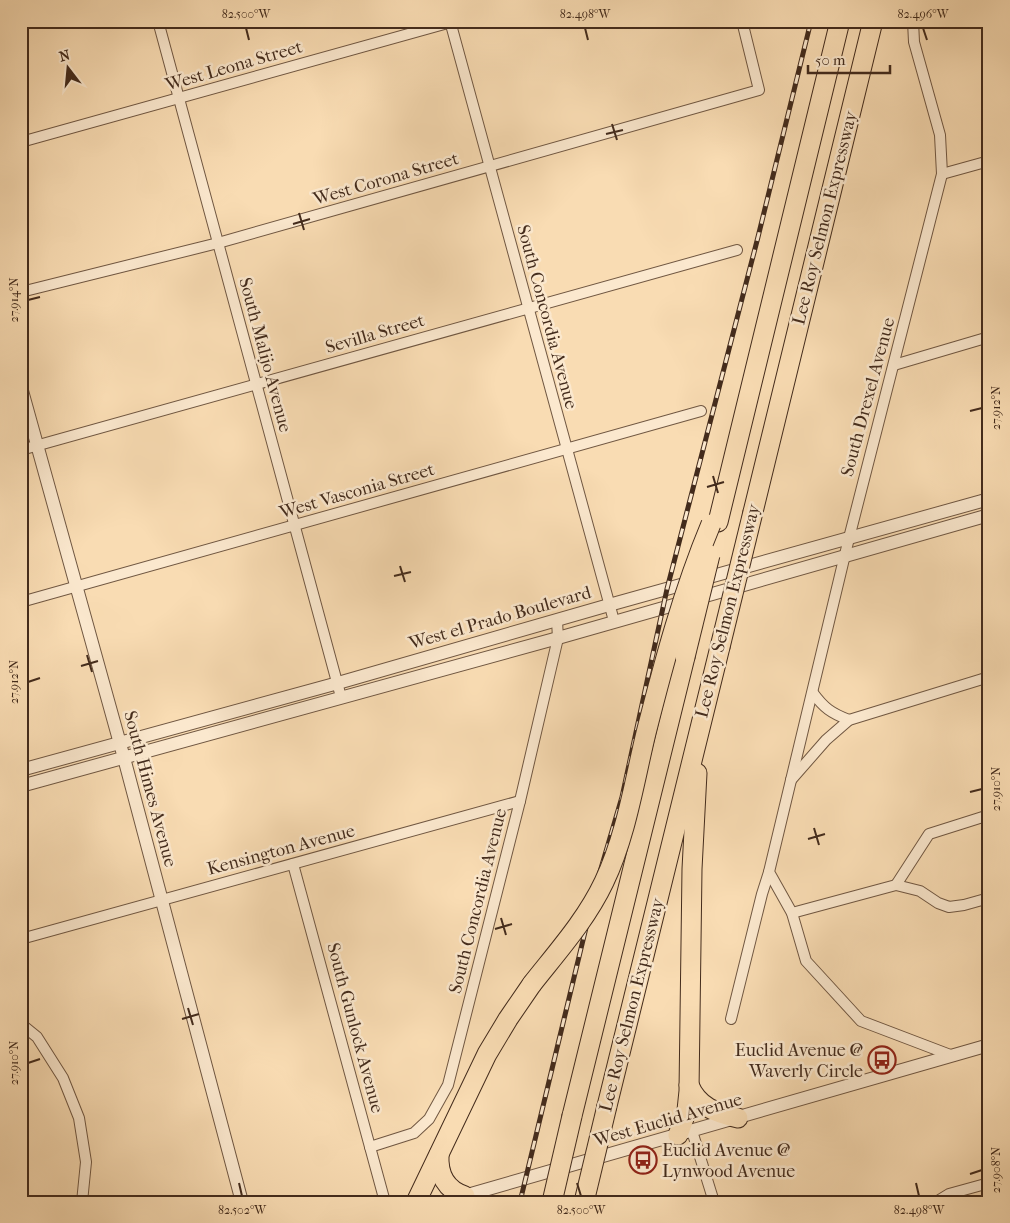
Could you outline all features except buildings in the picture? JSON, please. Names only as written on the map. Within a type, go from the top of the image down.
[{"type":"highway","name":"Lee Roy Selmon Expressway","points":[[552,1202],[717,518],[840,21]]},
{"type":"highway","name":"Lee Roy Selmon Expressway","points":[[584,1202],[873,21]]},
{"type":"highway","points":[[416,1202],[487,1054],[532,984],[588,910],[605,880],[614,858],[627,812],[666,656],[693,570],[717,518]]},
{"type":"highway","points":[[685,1133],[689,1085],[692,869],[699,730]]},
{"type":"highway","points":[[689,1085],[695,1096],[704,1105],[716,1112],[738,1118]]},
{"type":"highway","points":[[439,1155],[445,1183],[454,1191],[465,1196]]},
{"type":"street","name":"South Malijo Avenue","points":[[158,21],[341,697]]},
{"type":"street","name":"West Corona Street","points":[[21,292],[218,243],[758,90],[742,21]]},
{"type":"street","name":"South Drexel Avenue","points":[[769,872],[844,557],[942,174],[940,135],[914,42],[913,21]]},
{"type":"street","name":"West Leona Street","points":[[21,142],[452,22]]},
{"type":"street","name":"South Concordia Avenue","points":[[452,22],[614,621]]},
{"type":"street","points":[[942,174],[989,161]]},
{"type":"street","name":"Sevilla Street","points":[[21,450],[737,250]]},
{"type":"street","points":[[894,365],[989,337]]},
{"type":"street","name":"South Himes Avenue","points":[[21,387],[120,743],[242,1202]]},
{"type":"street","name":"West Vasconia Street","points":[[21,602],[701,410]]},
{"type":"street","name":"West el Prado Boulevard","points":[[21,770],[338,683],[989,499]]},
{"type":"street","name":"West el Prado Boulevard","points":[[21,786],[558,638],[989,515]]},
{"type":"street","name":"South Concordia Avenue","points":[[370,1146],[414,1133],[429,1119],[448,1085],[520,801],[558,638],[557,621]]},
{"type":"street","points":[[790,781],[826,740],[848,720],[989,677]]},
{"type":"street","points":[[813,693],[822,706],[833,714],[848,720]]},
{"type":"street","name":"Kensington Avenue","points":[[21,939],[520,801]]},
{"type":"street","points":[[896,884],[929,834],[989,815]]},
{"type":"street","name":"South Gunlock Avenue","points":[[293,864],[385,1202]]},
{"type":"street","points":[[769,872],[792,913],[806,961],[862,1021],[953,1056]]},
{"type":"street","points":[[731,1018],[769,872]]},
{"type":"street","points":[[792,913],[896,884],[920,891],[938,903],[949,907],[989,898]]},
{"type":"street","points":[[21,1024],[37,1037],[64,1078],[79,1118],[86,1162],[82,1202]]},
{"type":"street","name":"West Euclid Avenue","points":[[443,1202],[989,1045]]},
{"type":"street","points":[[685,1133],[714,1202]]},
{"type":"street","points":[[936,1202],[949,1194],[989,1183]]},
{"type":"railway","points":[[520,1202],[597,882],[622,797],[667,589],[758,237],[811,21]]},
{"type":"place","name":"Euclid Avenue @ Waverly Circle","points":[[882,1060]]},
{"type":"place","name":"Euclid Avenue @ Lynwood Avenue","points":[[643,1160]]}]
